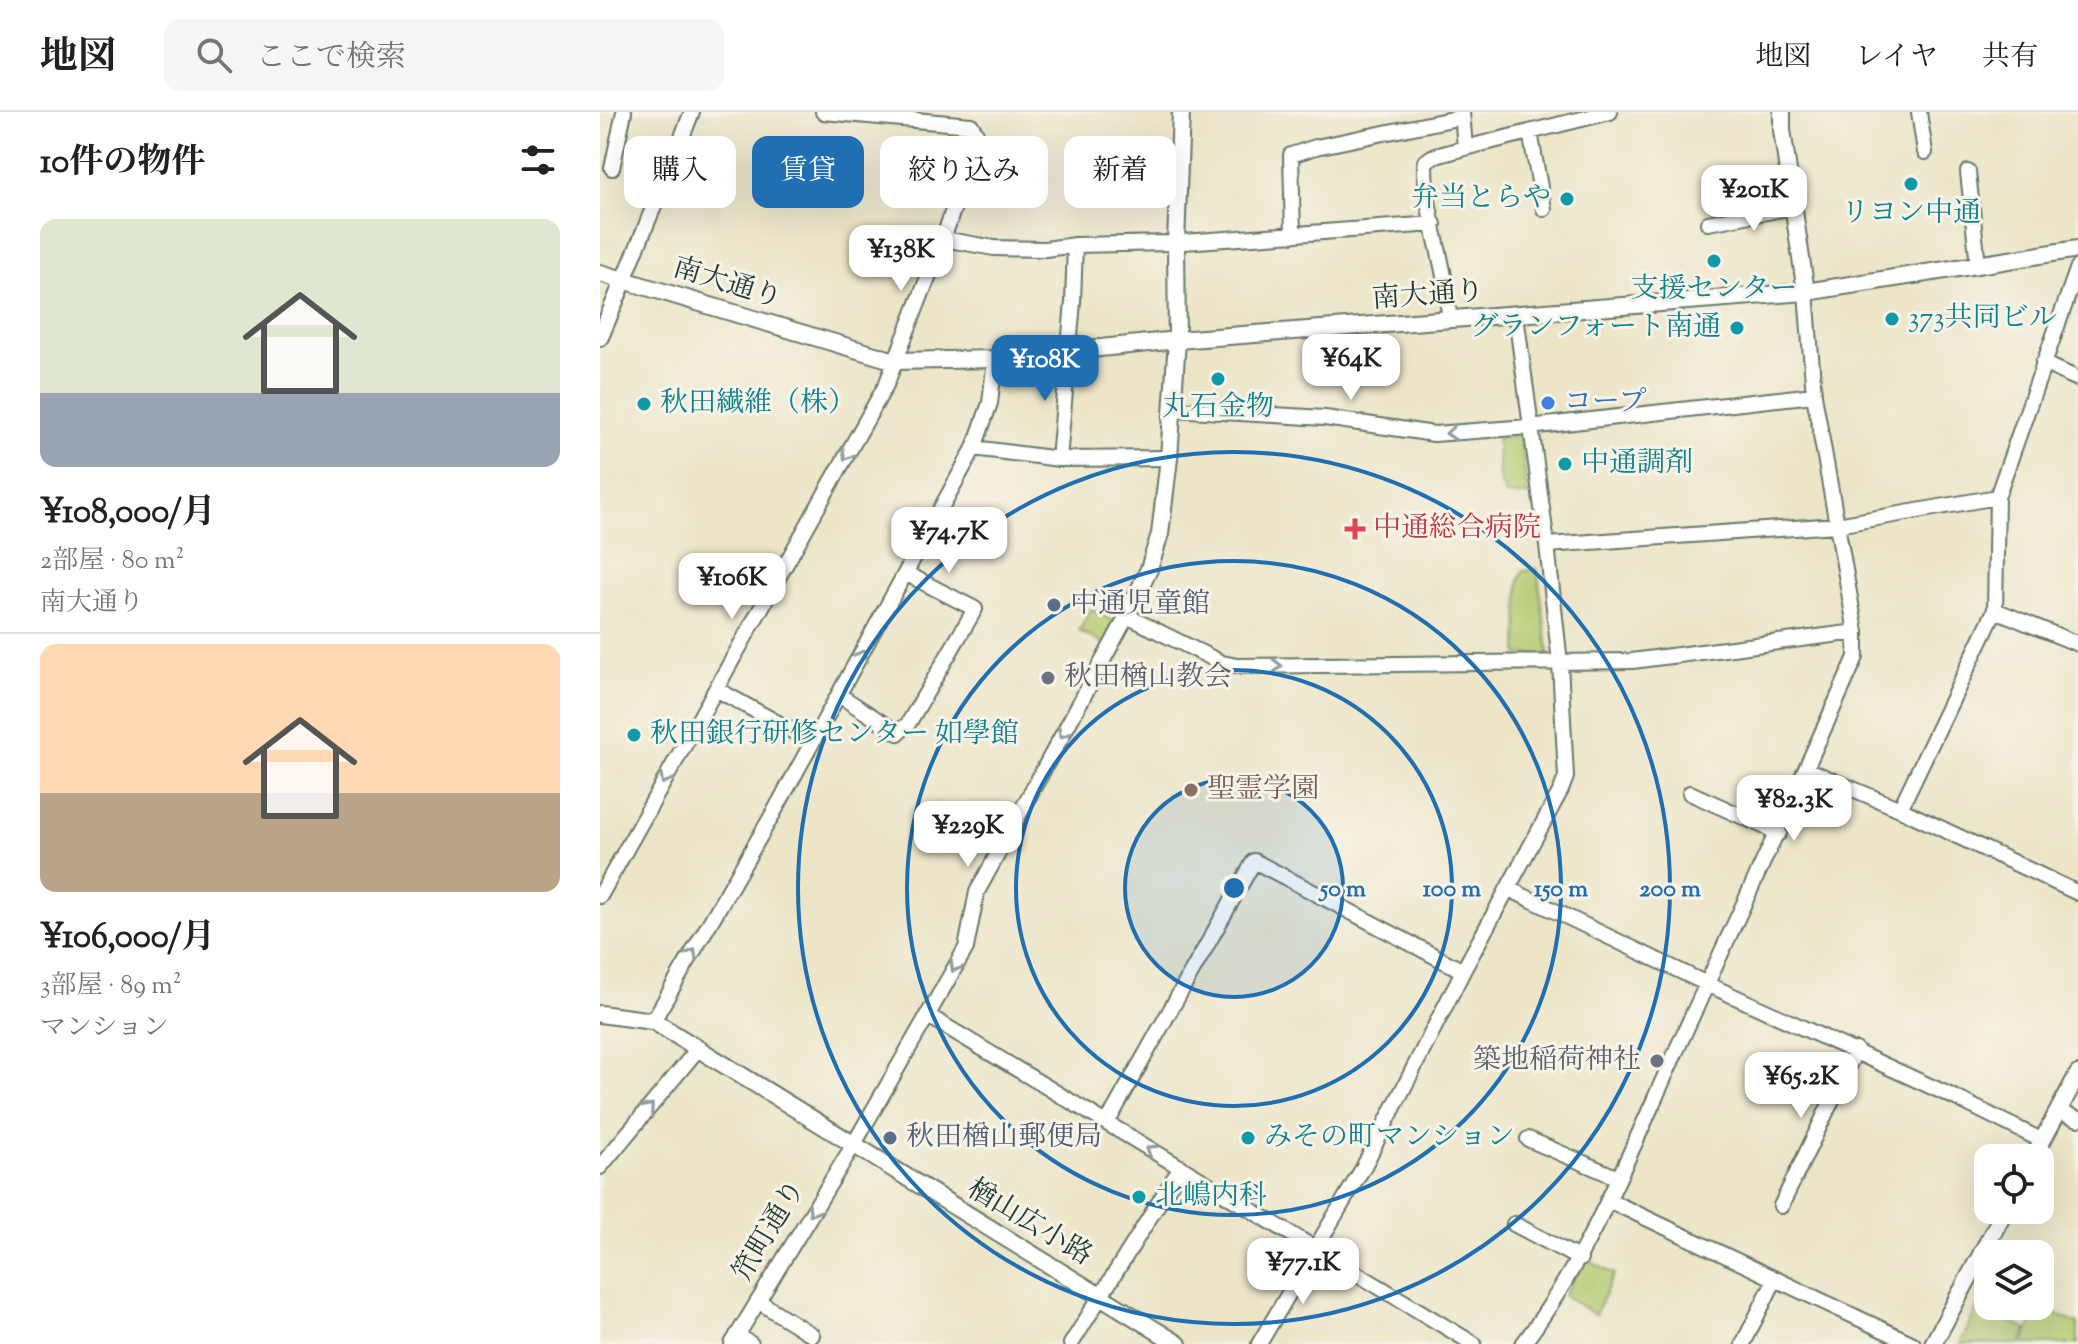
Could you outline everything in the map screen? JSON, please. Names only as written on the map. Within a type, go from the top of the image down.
[{"type":"street","points":[[612,168],[624,112]]},
{"type":"street","points":[[600,337],[692,112]]},
{"type":"street","points":[[600,896],[886,385],[976,144],[976,133],[971,125],[899,116],[823,112]]},
{"type":"street","points":[[1181,112],[1176,243],[1177,340],[1169,458],[1160,534],[1149,569],[1127,616],[1222,663],[1237,666],[1632,661],[1856,632]]},
{"type":"street","points":[[1449,320],[1445,271],[1424,180],[1425,162],[1432,157],[1465,148],[1610,112]]},
{"type":"street","points":[[1523,1344],[1580,1259],[1779,833],[1856,657],[1856,632],[1814,395],[1806,292],[1782,112]]},
{"type":"street","points":[[1919,112],[1925,152]]},
{"type":"street","points":[[1293,235],[1291,155],[1462,114],[1465,148]]},
{"type":"street","points":[[1530,132],[1544,209]]},
{"type":"street","points":[[1968,172],[1978,265]]},
{"type":"street","points":[[1708,223],[1793,207]]},
{"type":"street","points":[[943,239],[994,248],[1045,249],[1075,245],[1176,243],[1434,224]]},
{"type":"street","points":[[1059,459],[1075,245]]},
{"type":"street","name":"南大通り","points":[[600,273],[895,361],[995,359],[1177,340],[1806,292],[2078,249]]},
{"type":"street","points":[[1900,809],[1995,610],[1997,497],[2078,267]]},
{"type":"street","points":[[1259,1344],[1363,1168],[1566,777],[1560,663],[1516,316]]},
{"type":"street","points":[[600,1014],[653,1021],[907,574],[974,448],[990,403],[995,359]]},
{"type":"street","points":[[2043,363],[2078,379]]},
{"type":"street","points":[[1173,409],[1325,418],[1434,434],[1529,427],[1814,395]]},
{"type":"street","points":[[974,448],[1059,459],[1169,458]]},
{"type":"street","points":[[1547,545],[1837,525],[1997,497]]},
{"type":"street","points":[[839,695],[898,733],[908,724],[975,609],[907,574]]},
{"type":"street","points":[[1995,610],[2078,644]]},
{"type":"street","name":"笊町通り","points":[[735,1340],[854,1144],[966,948],[977,892],[1127,616]]},
{"type":"street","points":[[716,689],[805,738],[814,739]]},
{"type":"street","points":[[1806,769],[1900,809],[2078,893]]},
{"type":"street","points":[[1690,793],[1779,833]]},
{"type":"street","points":[[1107,1123],[1254,861],[1463,971]]},
{"type":"street","points":[[1509,889],[1707,984],[1856,1050],[2043,1141]]},
{"type":"street","points":[[927,1015],[1474,1344]]},
{"type":"street","name":"楢山広小路","points":[[653,1021],[1178,1344]]},
{"type":"street","points":[[600,1167],[697,1050]]},
{"type":"street","points":[[1781,1206],[1856,1050]]},
{"type":"street","points":[[2041,1144],[2078,1074]]},
{"type":"street","points":[[2058,1111],[2078,1119]]},
{"type":"street","points":[[1528,1139],[1618,1178]]},
{"type":"street","points":[[1071,1344],[1181,1167]]},
{"type":"street","points":[[1608,1200],[1913,1344]]},
{"type":"street","points":[[1514,1224],[1580,1259]]},
{"type":"street","points":[[1933,1344],[1997,1224]]},
{"type":"street","points":[[1743,1344],[1775,1279]]},
{"type":"street","points":[[758,1301],[812,1335]]},
{"type":"street","points":[[735,1340],[751,1344]]},
{"type":"green space","points":[[1520,434],[1528,495],[1506,495],[1499,479],[1497,438]]},
{"type":"green space","points":[[1537,569],[1549,655],[1518,655],[1519,581],[1523,571]]},
{"type":"green space","points":[[1091,609],[1117,623],[1106,645],[1079,631]]},
{"type":"green space","points":[[1586,1259],[1614,1274],[1595,1315],[1564,1295]]},
{"type":"green space","points":[[1974,1314],[1974,1320],[2007,1320],[2027,1330],[2020,1344],[1960,1344]]},
{"type":"green space","points":[[2054,1314],[2078,1324],[2078,1344],[2023,1344],[2033,1320],[2054,1320]]},
{"type":"place","name":"リヨン中通","points":[[1911,184]]},
{"type":"place","name":"弁当とらや","points":[[1567,199]]},
{"type":"place","name":"支援センター","points":[[1714,261]]},
{"type":"place","name":"373共同ビル","points":[[1892,319]]},
{"type":"place","name":"グランフォート南通","points":[[1737,328]]},
{"type":"place","name":"丸石金物","points":[[1218,379]]},
{"type":"place","name":"コープ","points":[[1548,403]]},
{"type":"place","name":"秋田繊維（株）","points":[[644,404]]},
{"type":"place","name":"中通調剤","points":[[1565,464]]},
{"type":"place","name":"中通総合病院","points":[[1355,529]]},
{"type":"place","name":"中通児童館","points":[[1054,605]]},
{"type":"place","name":"秋田楢山教会","points":[[1048,678]]},
{"type":"place","name":"秋田銀行研修センター 如學館","points":[[634,735]]},
{"type":"place","name":"聖霊学園","points":[[1191,790]]},
{"type":"place","name":"築地稲荷神社","points":[[1657,1061]]},
{"type":"place","name":"秋田楢山郵便局","points":[[890,1138]]},
{"type":"place","name":"みその町マンション","points":[[1248,1138]]},
{"type":"place","name":"北嶋内科","points":[[1139,1197]]}]
